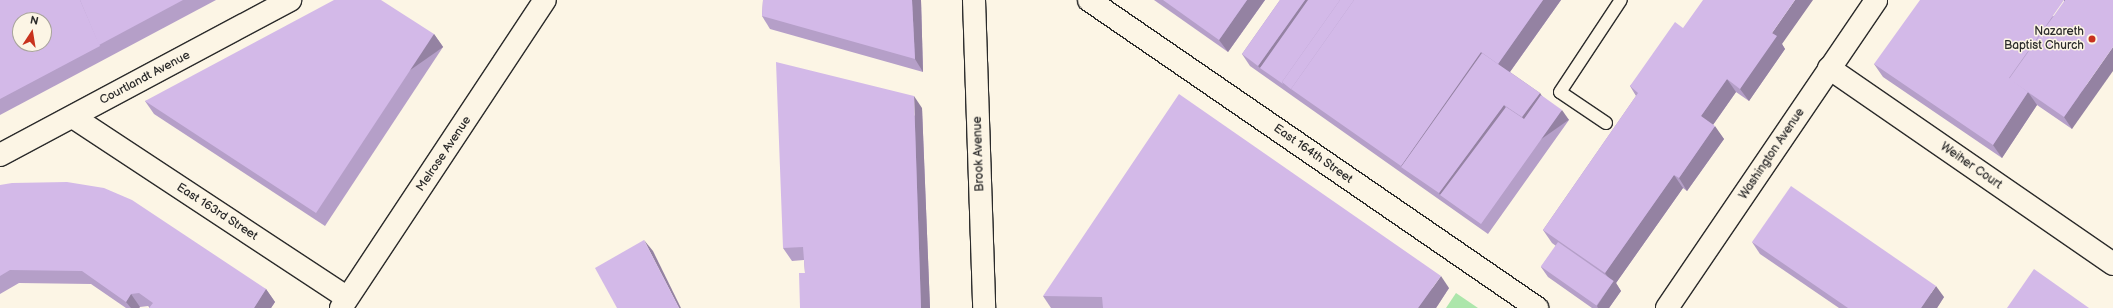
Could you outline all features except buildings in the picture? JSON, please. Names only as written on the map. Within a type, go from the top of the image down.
[{"type":"street","name":"Courtlandt Avenue","points":[[0,155],[290,0]]},
{"type":"street","name":"Melrose Avenue","points":[[350,305],[443,156],[545,0]]},
{"type":"street","name":"Brook Avenue","points":[[974,0],[984,308]]},
{"type":"street","name":"East 164th Street","points":[[1089,0],[1537,308]]},
{"type":"street","name":"Washington Avenue","points":[[1667,308],[1876,0]]},
{"type":"street","name":"Weiher Court","points":[[1829,68],[2113,264]]},
{"type":"street","name":"East 163rd Street","points":[[73,117],[350,305]]},
{"type":"lane","points":[[1606,123],[1560,92],[1621,0]]},
{"type":"green space","points":[[1456,293],[1478,308],[1446,308]]},
{"type":"place","name":"Nazareth Baptist Church","points":[[2092,39]]}]
